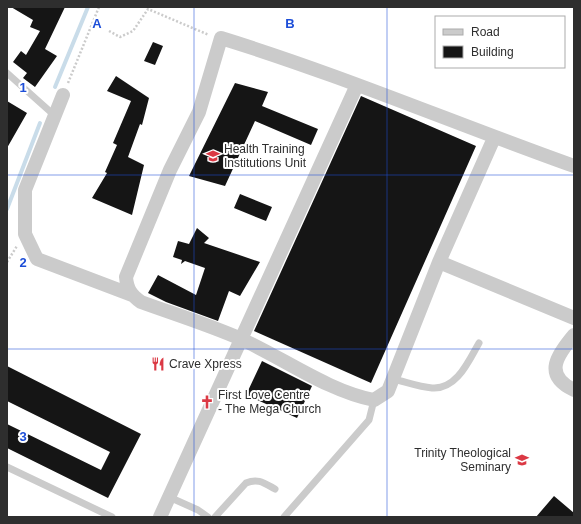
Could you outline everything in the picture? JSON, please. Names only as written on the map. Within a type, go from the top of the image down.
[{"type":"street","points":[[132,296],[127,286],[126,277],[170,170],[199,112],[221,38],[285,58],[494,138],[574,166]]},
{"type":"street","points":[[160,517],[356,85]]},
{"type":"street","points":[[63,95],[25,190],[25,234],[37,259],[132,296],[141,302],[241,339],[340,389],[358,397],[374,400],[388,391],[438,262],[494,138]]},
{"type":"street","points":[[438,262],[574,318]]},
{"type":"street","points":[[574,335],[560,352],[554,366],[558,378],[574,390]]},
{"type":"lane","points":[[7,73],[54,115]]},
{"type":"lane","points":[[393,379],[433,388],[444,387],[461,373],[479,343]]},
{"type":"lane","points":[[284,517],[369,420],[374,400]]},
{"type":"lane","points":[[7,467],[112,517]]},
{"type":"lane","points":[[215,517],[246,484],[253,480],[261,481],[275,489]]},
{"type":"lane","points":[[170,497],[197,513],[208,517]]},
{"type":"path","points":[[63,95],[99,7]]},
{"type":"path","points":[[109,32],[120,37],[133,31],[148,9],[210,36],[221,38]]},
{"type":"building","points":[[11,7],[65,7],[45,49],[57,56],[35,87],[23,78],[27,73],[13,62],[21,51],[26,55],[40,31],[30,27],[33,20]]},
{"type":"building","points":[[153,42],[163,46],[155,65],[144,61]]},
{"type":"building","points":[[116,76],[149,98],[142,125],[140,124],[128,157],[144,165],[132,215],[92,198],[107,173],[105,172],[117,145],[113,143],[131,101],[107,91]]},
{"type":"building","points":[[235,83],[268,92],[262,106],[318,129],[311,145],[255,121],[225,186],[189,176]]},
{"type":"building","points":[[361,96],[476,146],[371,383],[254,331]]},
{"type":"building","points":[[7,101],[27,113],[7,148]]},
{"type":"building","points":[[240,194],[272,207],[266,221],[234,208]]},
{"type":"building","points":[[197,228],[209,238],[204,243],[260,262],[240,296],[229,291],[218,321],[166,302],[148,293],[158,275],[196,295],[205,268],[185,261],[181,264],[182,260],[173,257],[178,241],[189,244]]},
{"type":"building","points":[[262,361],[312,386],[297,418],[246,395]]},
{"type":"building","points":[[7,366],[141,434],[108,498],[7,448],[7,424],[101,470],[110,452],[7,401]]},
{"type":"building","points":[[554,496],[574,513],[574,517],[536,517]]},
{"type":"waterway","points":[[55,87],[88,7]]},
{"type":"waterway","points":[[7,209],[40,123]]},
{"type":"place","name":"Health Training Institutions Unit","points":[[213,156]]},
{"type":"place","name":"Crave Xpress","points":[[158,364]]},
{"type":"place","name":"First Love Centre - The Mega Church","points":[[207,402]]},
{"type":"place","name":"Trinity Theological Seminary","points":[[522,460]]}]
